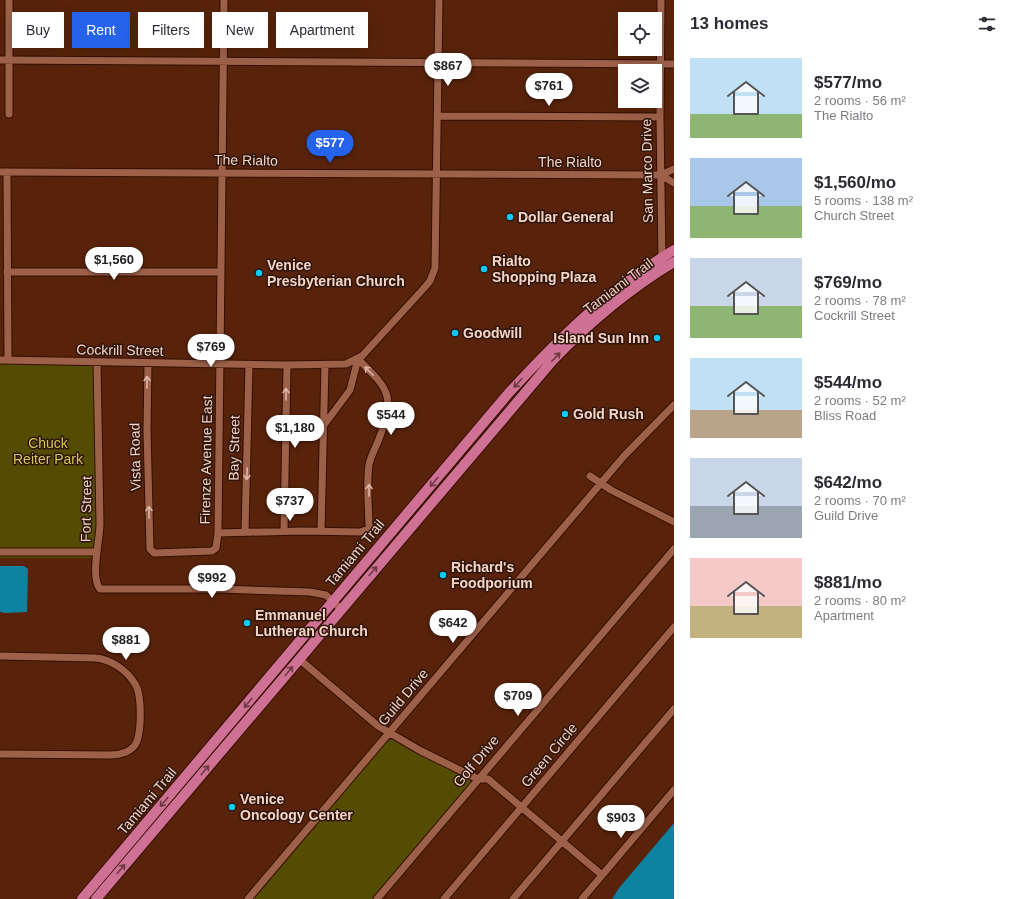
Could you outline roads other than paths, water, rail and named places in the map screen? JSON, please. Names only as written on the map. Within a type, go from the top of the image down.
[{"type":"main road","name":"Tamiami Trail","points":[[82,899],[333,601],[544,354],[597,304],[632,277],[674,250]]},
{"type":"main road","name":"Tamiami Trail","points":[[96,899],[552,360],[604,312],[674,262]]},
{"type":"street","points":[[9,0],[9,114]]},
{"type":"street","name":"Firenze Avenue East","points":[[185,553],[212,551],[216,548],[218,533],[224,0]]},
{"type":"street","points":[[324,425],[350,390],[358,359],[425,287],[433,276],[436,260],[438,174],[439,0]]},
{"type":"street","name":"San Marco Drive","points":[[660,64],[661,0]]},
{"type":"street","points":[[0,60],[660,64]]},
{"type":"street","points":[[662,64],[674,64]]},
{"type":"street","name":"San Marco Drive","points":[[660,108],[661,258],[664,269]]},
{"type":"street","points":[[438,116],[660,117]]},
{"type":"street","name":"The Rialto","points":[[4,172],[661,175],[674,169]]},
{"type":"street","points":[[4,172],[7,272],[4,360]]},
{"type":"street","name":"The Rialto","points":[[661,175],[674,182]]},
{"type":"street","points":[[7,272],[221,272]]},
{"type":"street","points":[[218,533],[284,531],[360,532],[369,529],[369,464],[384,425],[388,410],[388,398],[383,386],[358,359]]},
{"type":"street","name":"Cockrill Street","points":[[4,360],[325,365],[346,364],[358,359]]},
{"type":"street","name":"Fort Street","points":[[97,362],[100,524],[96,584],[100,589],[220,589],[310,592],[326,595],[333,601]]},
{"type":"street","name":"Vista Road","points":[[148,363],[147,430],[151,551],[185,553]]},
{"type":"street","name":"Bay Street","points":[[245,532],[249,365]]},
{"type":"street","points":[[284,531],[287,365]]},
{"type":"street","points":[[321,531],[325,365]]},
{"type":"street","name":"Guild Drive","points":[[248,899],[390,734],[624,456],[674,405]]},
{"type":"street","points":[[590,476],[600,484],[674,522]]},
{"type":"street","name":"Golf Drive","points":[[377,899],[674,549]]},
{"type":"street","points":[[0,552],[97,552]]},
{"type":"street","points":[[333,601],[341,609]]},
{"type":"street","name":"Green Circle","points":[[444,899],[674,627]]},
{"type":"street","points":[[0,656],[95,658],[110,660],[135,683],[140,695],[138,736],[135,744],[123,754],[0,754]]},
{"type":"street","points":[[299,659],[373,722],[390,734],[478,779],[488,779],[602,875]]},
{"type":"street","points":[[512,899],[674,709]]},
{"type":"street","points":[[582,899],[674,790]]},
{"type":"water","points":[[0,566],[24,566],[28,569],[27,612],[0,612]]},
{"type":"water","points":[[674,823],[674,899],[612,899],[619,888]]},
{"type":"place","name":"Dollar General","points":[[510,217]]},
{"type":"place","name":"Rialto Shopping Plaza","points":[[484,269]]},
{"type":"place","name":"Venice Presbyterian Church","points":[[259,273]]},
{"type":"place","name":"Goodwill","points":[[455,333]]},
{"type":"place","name":"Island Sun Inn","points":[[657,338]]},
{"type":"place","name":"Gold Rush","points":[[565,414]]},
{"type":"place","name":"Richard's Foodporium","points":[[443,575]]},
{"type":"place","name":"Emmanuel Lutheran Church","points":[[247,623]]},
{"type":"place","name":"Venice Oncology Center","points":[[232,807]]},
{"type":"park label","name":"Chuck Reiter Park","points":[[48,452]]}]
